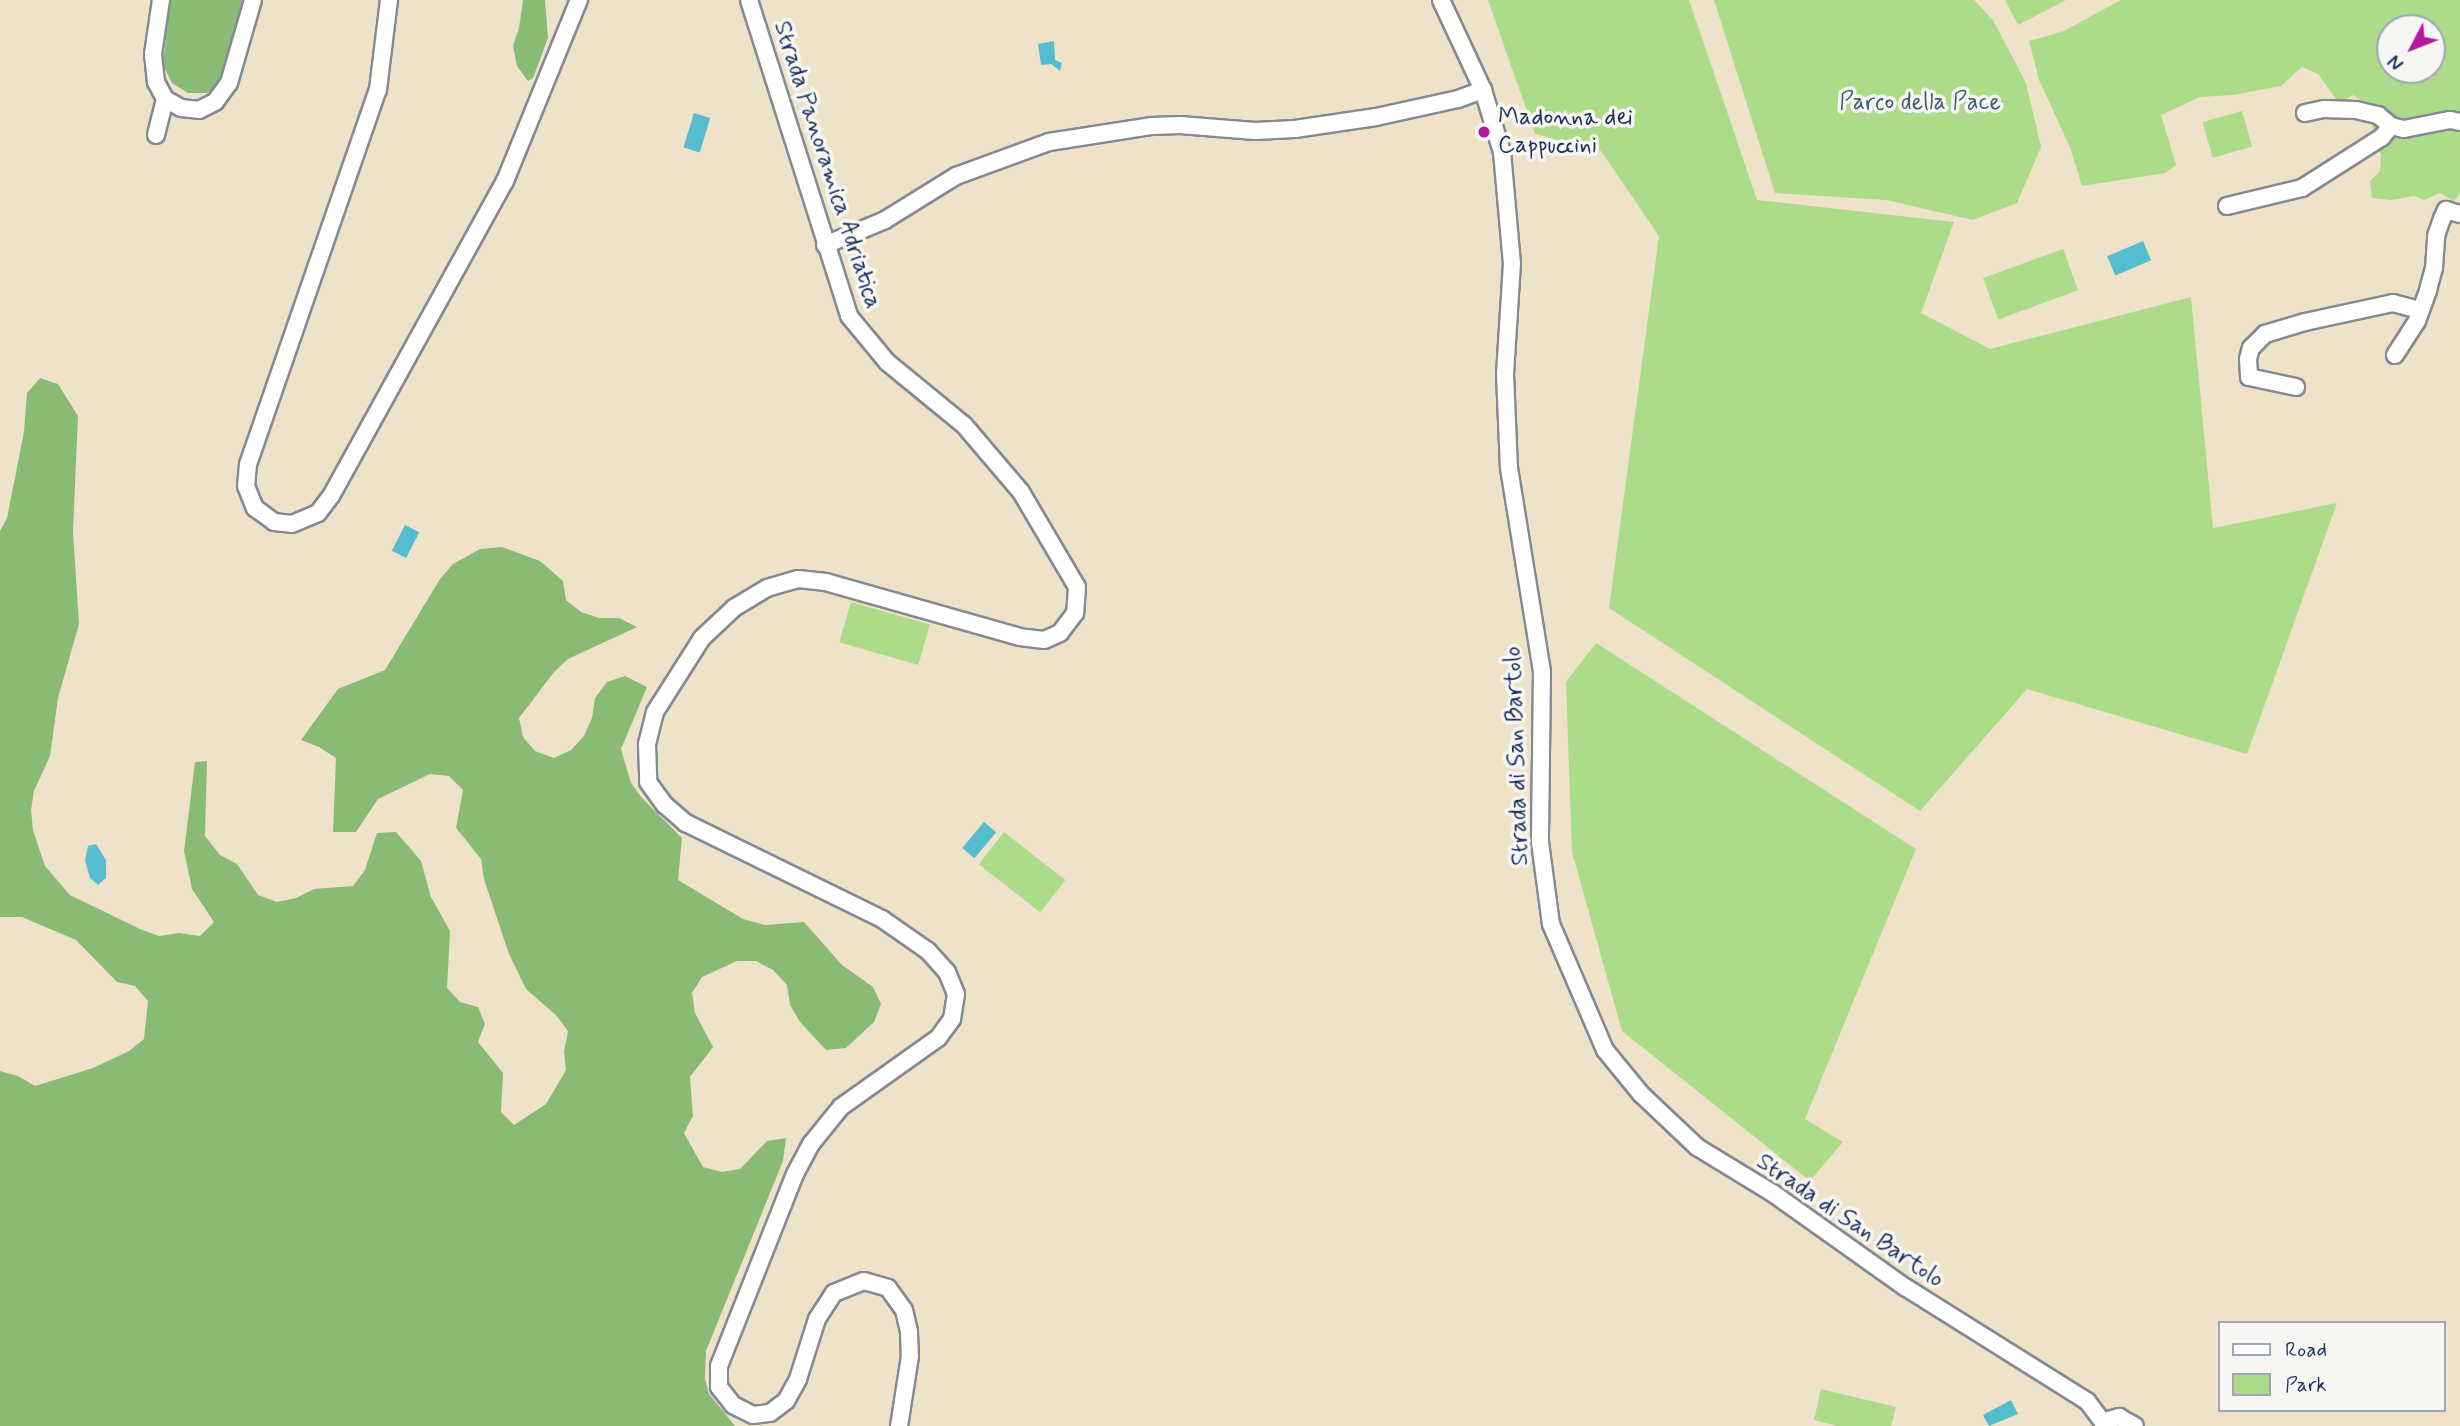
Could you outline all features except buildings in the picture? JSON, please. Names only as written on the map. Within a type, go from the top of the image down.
[{"type":"street","points":[[161,0],[153,54],[156,82],[165,99],[181,108],[199,110],[215,102],[229,83],[253,0]]},
{"type":"street","points":[[389,0],[378,89],[248,464],[246,486],[256,508],[274,522],[292,524],[318,513],[331,496],[505,181],[579,0]]},
{"type":"street","name":"Strada Panoramica Adriatica","points":[[749,0],[849,316],[887,362],[964,425],[1013,483],[1054,544],[1077,587],[1075,613],[1060,633],[1044,640],[1020,637],[826,582],[798,579],[766,588],[734,608],[702,638],[655,712],[648,744],[648,782],[665,805],[686,823],[882,919],[928,951],[947,972],[956,994],[952,1019],[938,1038],[841,1107],[811,1144],[795,1174],[719,1366],[719,1387],[733,1405],[753,1415],[770,1413],[786,1401],[798,1379],[817,1319],[834,1293],[864,1281],[888,1288],[904,1310],[909,1332],[909,1356],[899,1426]]},
{"type":"street","name":"Strada di San Bartolo","points":[[1441,0],[1483,90],[1502,152],[1512,263],[1505,374],[1509,468],[1542,672],[1540,842],[1551,924],[1605,1050],[1641,1094],[1697,1147],[1774,1194],[1905,1287],[2087,1401],[2105,1423]]},
{"type":"street","points":[[825,246],[885,220],[957,176],[1049,142],[1151,126],[1284,130],[1376,117],[1458,99],[1483,90]]},
{"type":"street","points":[[156,135],[165,99]]},
{"type":"street","points":[[2305,113],[2324,109],[2356,110],[2378,115],[2391,126],[2404,129],[2450,120],[2460,122]]},
{"type":"street","points":[[2227,206],[2302,188],[2382,137],[2391,126]]},
{"type":"street","points":[[2395,355],[2417,321],[2434,268],[2436,236],[2446,210],[2459,213]]},
{"type":"street","points":[[2296,387],[2249,377],[2251,348],[2265,334],[2305,322],[2393,303],[2420,310]]},
{"type":"street","points":[[2105,1423],[2119,1417],[2135,1426]]},
{"type":"green space","points":[[170,0],[243,0],[218,85],[207,93],[188,93],[172,83],[163,65]]},
{"type":"green space","points":[[523,0],[545,0],[548,38],[533,78],[528,81],[517,66],[513,46]]},
{"type":"green space","points":[[1488,0],[1689,0],[1757,200],[1954,222],[1921,313],[1990,349],[2191,297],[2213,528],[2337,503],[2247,754],[2027,689],[1920,811],[1609,608],[1659,236],[1601,151],[1535,134]]},
{"type":"green space","name":"Parco della Pace","points":[[1714,0],[1974,0],[1993,20],[2026,83],[2041,147],[2017,203],[1973,220],[1886,200],[1775,193]]},
{"type":"green space","points":[[2005,0],[2066,0],[2018,25]]},
{"type":"green space","points":[[2121,0],[2460,0],[2460,193],[2454,201],[2440,193],[2424,200],[2414,196],[2392,200],[2372,198],[2370,181],[2380,171],[2381,156],[2366,104],[2353,95],[2339,103],[2318,74],[2302,67],[2281,86],[2233,95],[2200,97],[2161,115],[2176,165],[2165,173],[2082,186],[2070,147],[2039,80],[2029,41],[2064,31]]},
{"type":"green space","points":[[2242,111],[2252,147],[2213,158],[2203,122]]},
{"type":"green space","points":[[2063,249],[2078,290],[1998,319],[1983,278]]},
{"type":"green space","points":[[40,378],[58,384],[78,416],[73,532],[79,624],[58,698],[50,756],[34,791],[31,810],[33,830],[45,866],[70,895],[140,929],[159,936],[179,933],[200,936],[214,922],[192,889],[184,851],[195,762],[207,761],[205,836],[220,855],[237,864],[258,895],[277,902],[296,898],[314,889],[353,886],[365,870],[377,833],[396,832],[421,861],[431,897],[450,931],[447,988],[460,1002],[478,1007],[485,1024],[478,1042],[503,1073],[501,1112],[514,1125],[546,1104],[566,1070],[564,1051],[568,1031],[556,1015],[526,989],[509,954],[484,879],[481,859],[456,828],[463,790],[449,776],[430,774],[378,799],[356,832],[333,832],[336,758],[301,740],[338,689],[385,670],[440,579],[453,564],[480,549],[502,547],[540,561],[563,581],[566,600],[581,612],[599,618],[619,618],[637,627],[568,659],[554,672],[519,718],[523,737],[535,751],[554,758],[571,750],[584,736],[592,718],[595,698],[607,682],[625,676],[647,687],[621,749],[631,783],[642,798],[682,838],[678,880],[743,919],[765,925],[804,922],[842,965],[873,987],[881,1004],[874,1022],[846,1048],[826,1050],[800,1022],[790,1005],[787,985],[773,970],[756,961],[737,961],[702,977],[692,993],[695,1013],[713,1047],[690,1077],[693,1116],[684,1133],[703,1167],[722,1172],[740,1169],[767,1141],[786,1138],[783,1161],[706,1351],[705,1379],[709,1394],[735,1426],[0,1426],[0,1071],[18,1076],[35,1086],[93,1068],[129,1051],[144,1039],[148,1001],[135,986],[117,982],[76,940],[22,917],[0,917],[0,531],[7,518],[24,432],[27,393]]},
{"type":"green space","points":[[851,602],[930,625],[918,665],[839,642]]},
{"type":"green space","points":[[1596,643],[1916,849],[1805,1119],[1843,1142],[1810,1181],[1622,1031],[1572,852],[1566,682]]},
{"type":"green space","points":[[1004,832],[1065,880],[1040,912],[979,864]]},
{"type":"green space","points":[[1821,1389],[1896,1407],[1891,1426],[1837,1426],[1814,1420]]},
{"type":"water","points":[[1054,41],[1055,60],[1062,63],[1060,71],[1051,64],[1041,65],[1038,44]]},
{"type":"water","points":[[694,113],[710,118],[700,152],[683,147]]},
{"type":"water","points":[[2143,241],[2151,260],[2115,276],[2107,256]]},
{"type":"water","points":[[405,525],[419,532],[406,558],[392,551]]},
{"type":"water","points":[[984,822],[996,832],[974,858],[962,848]]},
{"type":"water","points":[[96,844],[106,860],[106,878],[98,885],[90,878],[85,860],[88,846]]},
{"type":"water","points":[[2011,1400],[2018,1414],[1989,1426],[1983,1415]]},
{"type":"place","name":"Madonna dei Cappuccini","points":[[1484,132]]}]
